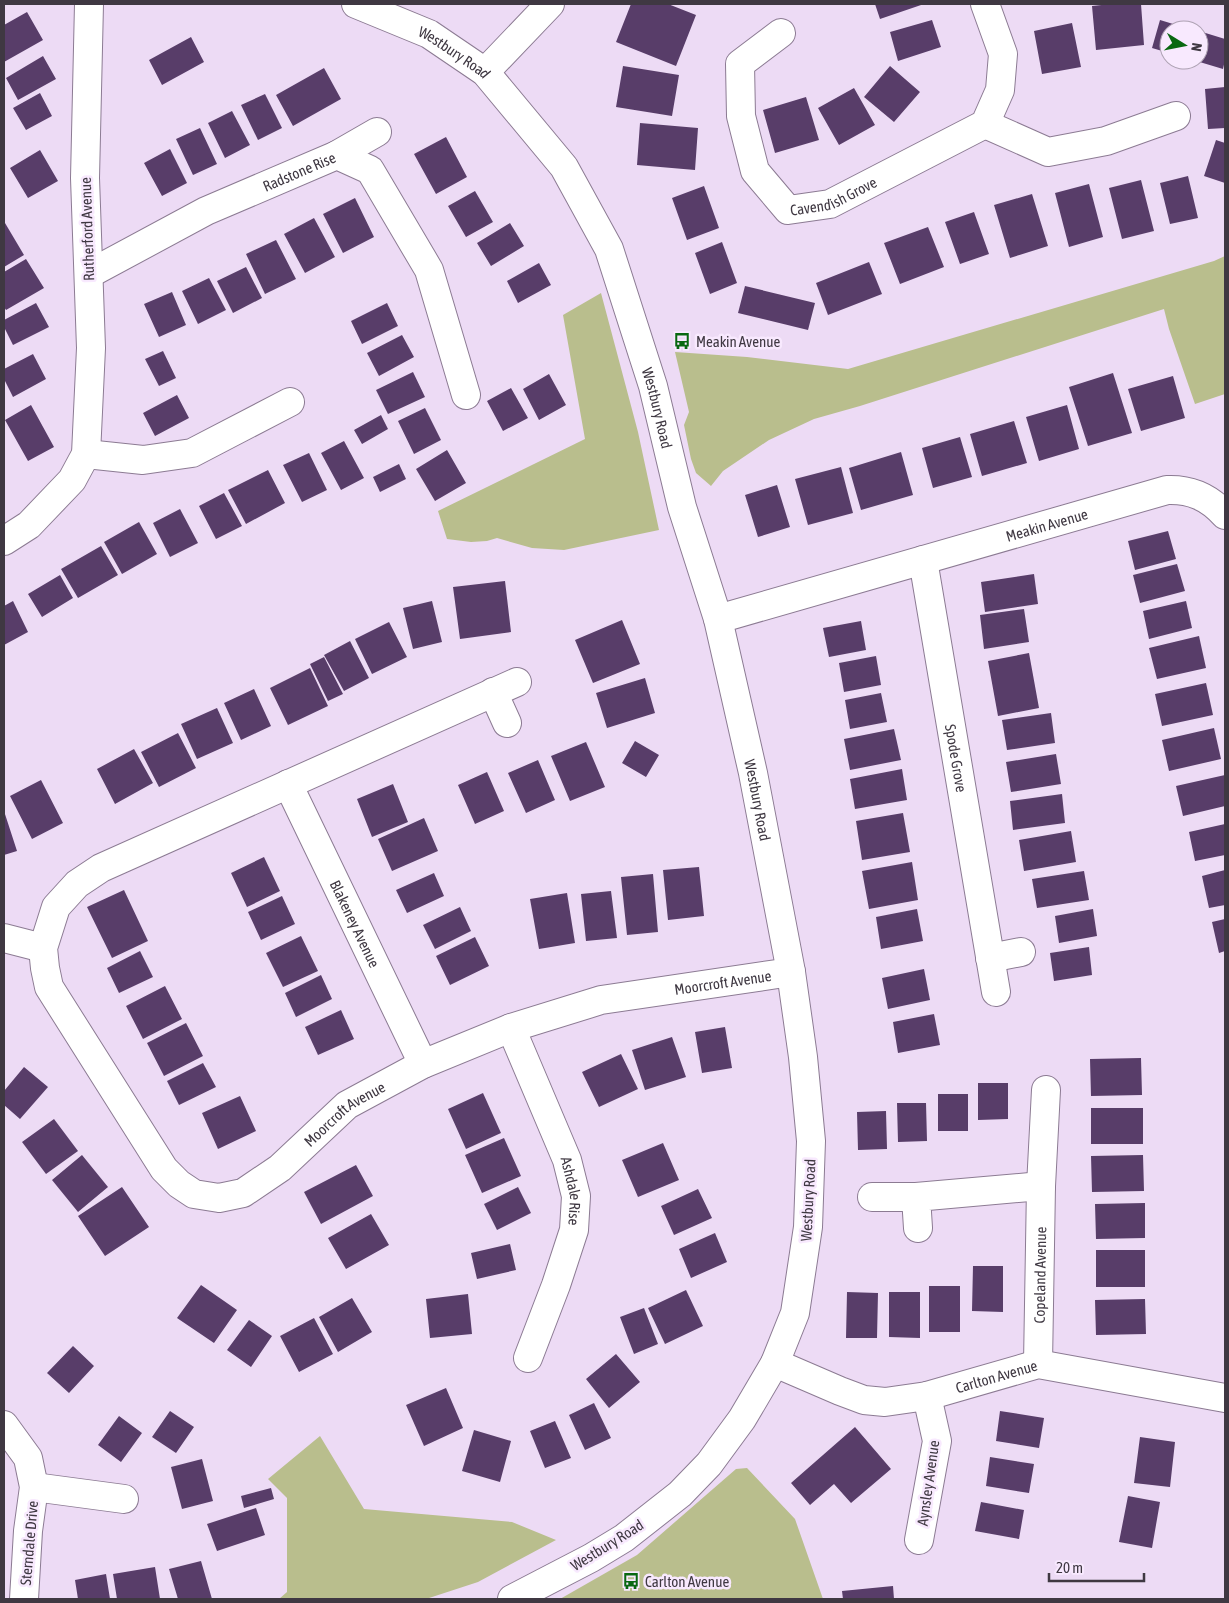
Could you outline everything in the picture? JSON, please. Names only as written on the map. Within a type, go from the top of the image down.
[{"type":"street","name":"Rutherford Avenue","points":[[4,541],[29,525],[72,480],[86,454],[91,348],[85,178],[89,4]]},
{"type":"street","name":"Westbury Road","points":[[356,4],[429,34],[485,72],[564,167],[609,249],[653,386],[682,508],[718,619],[752,773],[791,972],[804,1057],[811,1141],[808,1226],[795,1313],[775,1363],[742,1419],[709,1464],[680,1494],[624,1538],[591,1558],[512,1599]]},
{"type":"street","points":[[485,72],[550,4]]},
{"type":"street","points":[[986,4],[1003,54],[1000,90],[985,124],[1048,152],[1106,141],[1176,116]]},
{"type":"street","name":"Cavendish Grove","points":[[781,33],[740,64],[741,116],[755,170],[788,210],[830,204],[985,124]]},
{"type":"street","points":[[337,155],[377,132]]},
{"type":"street","name":"Radstone Rise","points":[[89,274],[206,211],[337,155],[370,170],[428,270],[466,394]]},
{"type":"street","points":[[86,454],[143,460],[192,453],[290,402]]},
{"type":"street","name":"Meakin Avenue","points":[[718,619],[1167,490],[1182,489],[1201,496],[1214,503],[1225,515]]},
{"type":"street","name":"Spode Grove","points":[[923,560],[996,992]]},
{"type":"street","name":"Moorcroft Avenue","points":[[507,723],[505,687],[101,868],[77,884],[56,907],[43,948],[49,987],[164,1169],[179,1184],[194,1194],[219,1198],[243,1193],[280,1168],[347,1106],[423,1064],[511,1028],[601,1000],[791,972]]},
{"type":"street","name":"Blakeney Avenue","points":[[288,784],[423,1064]]},
{"type":"street","points":[[4,938],[43,948]]},
{"type":"street","points":[[990,958],[1021,952]]},
{"type":"street","name":"Ashdale Rise","points":[[511,1028],[567,1160],[576,1196],[574,1230],[556,1285],[528,1358]]},
{"type":"street","name":"Copeland Avenue","points":[[1038,1364],[1041,1186],[1046,1090]]},
{"type":"street","points":[[872,1197],[916,1197],[1041,1186]]},
{"type":"street","points":[[916,1197],[918,1228]]},
{"type":"street","name":"Carlton Avenue","points":[[775,1363],[864,1400],[885,1402],[926,1396],[1038,1364],[1225,1398]]},
{"type":"street","name":"Aynsley Avenue","points":[[919,1540],[937,1441],[926,1396]]},
{"type":"street","name":"Sterndale Drive","points":[[4,1425],[28,1458],[34,1487],[28,1531],[24,1599]]},
{"type":"street","name":"Sterndale Drive","points":[[34,1487],[124,1499]]},
{"type":"green space","points":[[1225,256],[1225,394],[1195,404],[1164,309],[814,419],[769,440],[723,471],[711,486],[696,473],[684,425],[689,412],[675,352],[747,357],[848,369],[1214,261]]},
{"type":"green space","points":[[601,293],[638,432],[659,530],[564,550],[532,548],[497,538],[471,542],[447,539],[438,511],[585,439],[563,315]]},
{"type":"green space","points":[[320,1436],[364,1509],[512,1522],[556,1540],[478,1582],[426,1599],[279,1599],[287,1592],[287,1498],[268,1479]]},
{"type":"green space","points":[[747,1468],[795,1519],[823,1599],[560,1599],[637,1555],[736,1469]]},
{"type":"building","points":[[631,4],[668,4],[696,15],[676,66],[616,42]]},
{"type":"building","points":[[875,4],[924,4],[880,19]]},
{"type":"building","points":[[1141,4],[1144,45],[1096,50],[1092,6]]},
{"type":"building","points":[[27,12],[43,40],[4,62],[4,25]]},
{"type":"building","points":[[932,20],[941,47],[898,61],[890,32]]},
{"type":"building","points":[[1072,23],[1081,67],[1042,74],[1034,31]]},
{"type":"building","points":[[1159,24],[1159,50],[1152,48]]},
{"type":"building","points":[[1209,34],[1225,39],[1223,69],[1209,65]]},
{"type":"building","points":[[191,37],[204,62],[162,85],[149,60]]},
{"type":"building","points":[[43,56],[56,79],[18,100],[6,78]]},
{"type":"building","points":[[623,66],[679,75],[672,116],[616,107]]},
{"type":"building","points":[[890,66],[920,92],[894,122],[864,97]]},
{"type":"building","points":[[324,68],[341,99],[293,126],[276,95]]},
{"type":"building","points":[[1225,87],[1225,128],[1208,129],[1205,89]]},
{"type":"building","points":[[854,88],[875,125],[839,145],[818,108]]},
{"type":"building","points":[[40,93],[52,116],[26,130],[13,108]]},
{"type":"building","points":[[265,94],[282,128],[258,140],[241,105]]},
{"type":"building","points":[[806,97],[819,140],[775,153],[763,110]]},
{"type":"building","points":[[232,111],[250,145],[225,158],[208,123]]},
{"type":"building","points":[[640,123],[698,128],[695,170],[637,165]]},
{"type":"building","points":[[200,128],[217,164],[193,175],[176,139]]},
{"type":"building","points":[[446,137],[467,177],[436,194],[414,154]]},
{"type":"building","points":[[1216,140],[1225,143],[1225,183],[1204,176]]},
{"type":"building","points":[[170,149],[187,183],[162,196],[144,163]]},
{"type":"building","points":[[40,150],[58,181],[28,198],[10,168]]},
{"type":"building","points":[[1188,176],[1198,218],[1170,224],[1160,183]]},
{"type":"building","points":[[1141,180],[1154,231],[1122,239],[1109,188]]},
{"type":"building","points":[[1089,184],[1103,237],[1069,247],[1055,193]]},
{"type":"building","points":[[704,186],[719,228],[687,240],[672,198]]},
{"type":"building","points":[[475,191],[493,222],[466,237],[448,206]]},
{"type":"building","points":[[1032,194],[1048,246],[1010,258],[994,205]]},
{"type":"building","points":[[355,198],[374,237],[343,253],[323,214]]},
{"type":"building","points":[[974,212],[989,254],[960,264],[945,222]]},
{"type":"building","points":[[314,218],[335,257],[305,273],[284,234]]},
{"type":"building","points":[[4,223],[24,255],[4,267]]},
{"type":"building","points":[[510,223],[524,246],[491,266],[477,243]]},
{"type":"building","points":[[928,227],[944,267],[900,284],[884,243]]},
{"type":"building","points":[[276,240],[296,279],[265,294],[246,254]]},
{"type":"building","points":[[722,242],[737,283],[710,294],[695,253]]},
{"type":"building","points":[[26,259],[44,288],[6,310],[4,307],[4,272]]},
{"type":"building","points":[[869,262],[882,294],[828,315],[816,283]]},
{"type":"building","points":[[539,263],[551,285],[518,303],[507,281]]},
{"type":"building","points":[[246,267],[262,298],[233,313],[217,281]]},
{"type":"building","points":[[209,278],[226,310],[198,324],[182,291]]},
{"type":"building","points":[[745,286],[815,303],[808,330],[738,313]]},
{"type":"building","points":[[172,292],[186,325],[159,337],[144,304]]},
{"type":"building","points":[[36,303],[49,327],[13,345],[4,327],[4,320]]},
{"type":"building","points":[[387,303],[398,326],[362,344],[351,321]]},
{"type":"building","points":[[402,335],[414,357],[379,376],[367,353]]},
{"type":"building","points":[[163,351],[176,378],[159,386],[145,359]]},
{"type":"building","points":[[33,354],[46,379],[13,397],[4,379],[4,369]]},
{"type":"building","points":[[413,372],[425,397],[388,414],[376,390]]},
{"type":"building","points":[[1113,373],[1132,433],[1088,446],[1069,387]]},
{"type":"building","points":[[549,374],[566,405],[539,420],[523,389]]},
{"type":"building","points":[[1173,376],[1185,418],[1141,431],[1128,389]]},
{"type":"building","points":[[511,388],[528,418],[503,431],[487,401]]},
{"type":"building","points":[[177,395],[189,418],[155,436],[143,413]]},
{"type":"building","points":[[31,405],[54,447],[28,461],[5,420]]},
{"type":"building","points":[[1067,405],[1079,449],[1039,461],[1026,417]]},
{"type":"building","points":[[425,408],[441,440],[414,454],[398,421]]},
{"type":"building","points":[[381,415],[388,429],[362,444],[354,430]]},
{"type":"building","points":[[1014,421],[1027,463],[982,476],[970,434]]},
{"type":"building","points":[[960,437],[972,477],[933,488],[922,448]]},
{"type":"building","points":[[344,441],[364,478],[341,490],[321,453]]},
{"type":"building","points":[[447,450],[466,483],[435,501],[416,469]]},
{"type":"building","points":[[901,452],[913,495],[861,510],[849,468]]},
{"type":"building","points":[[309,453],[327,490],[302,502],[283,465]]},
{"type":"building","points":[[399,464],[406,479],[380,492],[373,477]]},
{"type":"building","points":[[841,467],[853,513],[808,525],[795,479]]},
{"type":"building","points":[[268,470],[285,503],[246,524],[228,490]]},
{"type":"building","points":[[777,485],[790,527],[758,537],[745,495]]},
{"type":"building","points":[[224,493],[242,526],[216,539],[199,506]]},
{"type":"building","points":[[180,509],[198,543],[170,557],[153,523]]},
{"type":"building","points":[[139,522],[157,554],[122,574],[104,542]]},
{"type":"building","points":[[1168,531],[1176,559],[1135,570],[1128,541]]},
{"type":"building","points":[[101,546],[118,575],[78,598],[61,569]]},
{"type":"building","points":[[1177,564],[1185,591],[1140,603],[1133,575]]},
{"type":"building","points":[[1034,574],[1038,604],[985,612],[981,582]]},
{"type":"building","points":[[60,575],[73,598],[42,617],[28,594]]},
{"type":"building","points":[[505,581],[511,632],[460,639],[453,587]]},
{"type":"building","points":[[13,601],[28,632],[4,645],[4,606]]},
{"type":"building","points":[[432,601],[442,642],[413,649],[403,608]]},
{"type":"building","points":[[1186,601],[1192,628],[1149,639],[1143,611]]},
{"type":"building","points":[[1024,609],[1029,642],[984,649],[980,615]]},
{"type":"building","points":[[622,620],[640,664],[593,683],[575,640]]},
{"type":"building","points":[[861,621],[866,650],[829,657],[823,628]]},
{"type":"building","points":[[389,622],[407,657],[372,674],[355,639]]},
{"type":"building","points":[[1199,636],[1206,668],[1157,679],[1149,648]]},
{"type":"building","points":[[350,641],[369,678],[344,691],[324,655]]},
{"type":"building","points":[[1029,653],[1039,708],[998,716],[988,661]]},
{"type":"building","points":[[876,656],[881,685],[844,692],[839,663]]},
{"type":"building","points":[[324,657],[343,694],[328,701],[310,664]]},
{"type":"building","points":[[310,668],[328,706],[288,725],[270,688]]},
{"type":"building","points":[[645,678],[655,713],[607,728],[596,693]]},
{"type":"building","points":[[1206,683],[1213,715],[1162,726],[1155,694]]},
{"type":"building","points":[[254,689],[271,726],[241,740],[224,703]]},
{"type":"building","points":[[881,693],[887,722],[850,729],[845,700]]},
{"type":"building","points":[[217,708],[233,743],[197,759],[181,724]]},
{"type":"building","points":[[1051,713],[1055,743],[1007,750],[1002,720]]},
{"type":"building","points":[[1214,728],[1221,759],[1169,771],[1162,740]]},
{"type":"building","points":[[894,729],[901,760],[850,770],[844,739]]},
{"type":"building","points":[[178,733],[196,768],[159,787],[141,752]]},
{"type":"building","points":[[635,741],[659,755],[646,777],[622,763]]},
{"type":"building","points":[[586,742],[605,787],[570,801],[551,756]]},
{"type":"building","points":[[134,749],[153,783],[115,804],[97,769]]},
{"type":"building","points":[[1056,754],[1061,784],[1011,792],[1006,762]]},
{"type":"building","points":[[538,760],[555,800],[526,813],[508,773]]},
{"type":"building","points":[[902,769],[907,800],[855,809],[850,779]]},
{"type":"building","points":[[487,772],[504,811],[475,824],[458,785]]},
{"type":"building","points":[[1225,775],[1225,806],[1183,816],[1176,786]]},
{"type":"building","points":[[41,780],[63,823],[32,839],[10,796]]},
{"type":"building","points":[[393,784],[408,822],[372,837],[357,799]]},
{"type":"building","points":[[1062,794],[1065,823],[1013,830],[1010,801]]},
{"type":"building","points":[[4,811],[17,851],[4,855]]},
{"type":"building","points":[[903,813],[910,852],[862,860],[856,821]]},
{"type":"building","points":[[424,818],[438,851],[392,871],[378,839]]},
{"type":"building","points":[[1225,824],[1225,855],[1195,861],[1189,832]]},
{"type":"building","points":[[1071,831],[1076,862],[1024,871],[1019,840]]},
{"type":"building","points":[[264,857],[280,891],[247,907],[231,873]]},
{"type":"building","points":[[912,862],[918,900],[869,909],[862,871]]},
{"type":"building","points":[[699,867],[704,916],[668,920],[663,870]]},
{"type":"building","points":[[1225,870],[1225,905],[1209,908],[1202,876]]},
{"type":"building","points":[[1084,871],[1089,900],[1037,908],[1032,879]]},
{"type":"building","points":[[434,873],[444,896],[407,913],[396,890]]},
{"type":"building","points":[[653,874],[658,932],[627,935],[621,877]]},
{"type":"building","points":[[124,890],[148,941],[112,958],[87,907]]},
{"type":"building","points":[[611,891],[617,938],[586,941],[581,894]]},
{"type":"building","points":[[567,893],[575,943],[539,949],[530,899]]},
{"type":"building","points":[[282,896],[295,924],[261,940],[248,912]]},
{"type":"building","points":[[460,907],[471,931],[435,949],[423,925]]},
{"type":"building","points":[[917,909],[923,941],[881,949],[876,917]]},
{"type":"building","points":[[1093,909],[1097,936],[1059,943],[1055,916]]},
{"type":"building","points":[[1225,919],[1225,951],[1219,953],[1212,922]]},
{"type":"building","points":[[301,936],[318,971],[283,987],[266,953]]},
{"type":"building","points":[[475,937],[489,966],[450,985],[436,956]]},
{"type":"building","points":[[1089,947],[1092,975],[1054,981],[1050,953]]},
{"type":"building","points":[[140,951],[153,977],[119,993],[107,968]]},
{"type":"building","points":[[924,969],[930,1000],[888,1009],[882,978]]},
{"type":"building","points":[[321,975],[332,999],[296,1017],[285,993]]},
{"type":"building","points":[[165,986],[182,1019],[143,1039],[126,1006]]},
{"type":"building","points":[[341,1010],[354,1039],[318,1055],[305,1027]]},
{"type":"building","points":[[934,1014],[940,1045],[898,1053],[893,1022]]},
{"type":"building","points":[[186,1023],[203,1056],[164,1076],[147,1043]]},
{"type":"building","points":[[725,1027],[732,1068],[702,1073],[695,1032]]},
{"type":"building","points":[[672,1037],[686,1077],[645,1090],[632,1050]]},
{"type":"building","points":[[621,1054],[638,1089],[599,1107],[582,1072]]},
{"type":"building","points":[[1141,1058],[1142,1095],[1091,1096],[1090,1059]]},
{"type":"building","points":[[203,1063],[216,1087],[179,1105],[167,1081]]},
{"type":"building","points":[[24,1067],[48,1087],[20,1119],[4,1105],[4,1091]]},
{"type":"building","points":[[978,1083],[1008,1083],[1008,1119],[978,1120]]},
{"type":"building","points":[[483,1093],[501,1133],[466,1149],[448,1109]]},
{"type":"building","points":[[938,1094],[968,1094],[968,1131],[938,1131]]},
{"type":"building","points":[[240,1096],[256,1131],[218,1149],[202,1113]]},
{"type":"building","points":[[897,1103],[926,1103],[927,1141],[898,1142]]},
{"type":"building","points":[[1091,1108],[1143,1108],[1143,1144],[1091,1144]]},
{"type":"building","points":[[886,1111],[887,1149],[858,1150],[857,1112]]},
{"type":"building","points":[[54,1119],[78,1151],[46,1174],[22,1142]]},
{"type":"building","points":[[504,1138],[521,1176],[482,1193],[465,1155]]},
{"type":"building","points":[[663,1143],[679,1180],[638,1197],[622,1160]]},
{"type":"building","points":[[82,1155],[108,1187],[78,1212],[52,1180]]},
{"type":"building","points":[[1143,1155],[1144,1191],[1092,1192],[1091,1156]]},
{"type":"building","points":[[356,1165],[373,1196],[321,1224],[304,1192]]},
{"type":"building","points":[[122,1187],[149,1227],[105,1256],[78,1216]]},
{"type":"building","points":[[518,1187],[531,1213],[497,1230],[484,1204]]},
{"type":"building","points":[[698,1189],[712,1218],[674,1235],[661,1206]]},
{"type":"building","points":[[1145,1203],[1145,1238],[1096,1239],[1095,1204]]},
{"type":"building","points":[[371,1214],[389,1245],[346,1269],[328,1238]]},
{"type":"building","points":[[715,1233],[727,1262],[691,1278],[679,1249]]},
{"type":"building","points":[[510,1244],[516,1270],[477,1279],[471,1253]]},
{"type":"building","points":[[1096,1250],[1145,1250],[1145,1287],[1096,1287]]},
{"type":"building","points":[[973,1266],[1003,1266],[1003,1312],[972,1311]]},
{"type":"building","points":[[201,1285],[237,1310],[214,1343],[177,1318]]},
{"type":"building","points":[[929,1286],[960,1286],[960,1332],[929,1332]]},
{"type":"building","points":[[686,1290],[703,1326],[665,1344],[648,1308]]},
{"type":"building","points":[[847,1292],[878,1293],[877,1338],[846,1338]]},
{"type":"building","points":[[889,1292],[920,1292],[920,1338],[889,1337]]},
{"type":"building","points":[[468,1294],[472,1334],[430,1338],[426,1299]]},
{"type":"building","points":[[352,1298],[372,1332],[338,1352],[319,1317]]},
{"type":"building","points":[[1145,1299],[1146,1334],[1096,1335],[1095,1300]]},
{"type":"building","points":[[644,1308],[658,1344],[634,1354],[620,1317]]},
{"type":"building","points":[[314,1318],[333,1354],[299,1372],[280,1336]]},
{"type":"building","points":[[249,1320],[272,1336],[251,1367],[227,1350]]},
{"type":"building","points":[[73,1346],[94,1366],[69,1393],[47,1373]]},
{"type":"building","points":[[616,1354],[640,1382],[609,1408],[586,1379]]},
{"type":"building","points":[[446,1388],[463,1428],[424,1446],[406,1405]]},
{"type":"building","points":[[594,1403],[611,1438],[585,1450],[569,1415]]},
{"type":"building","points":[[170,1411],[194,1427],[176,1453],[152,1437]]},
{"type":"building","points":[[1000,1411],[1044,1418],[1039,1448],[996,1441]]},
{"type":"building","points":[[119,1416],[142,1433],[121,1462],[98,1445]]},
{"type":"building","points":[[555,1421],[571,1458],[545,1468],[530,1431]]},
{"type":"building","points":[[855,1427],[891,1469],[851,1503],[834,1484],[810,1505],[791,1483]]},
{"type":"building","points":[[474,1430],[511,1441],[500,1482],[462,1471]]},
{"type":"building","points":[[1140,1437],[1175,1442],[1170,1487],[1134,1483]]},
{"type":"building","points":[[990,1457],[1034,1464],[1029,1493],[986,1486]]},
{"type":"building","points":[[202,1459],[213,1501],[182,1509],[171,1467]]},
{"type":"building","points":[[271,1488],[274,1499],[244,1508],[241,1496]]},
{"type":"building","points":[[1128,1496],[1160,1502],[1152,1548],[1119,1542]]},
{"type":"building","points":[[981,1502],[1024,1510],[1019,1539],[975,1531]]},
{"type":"building","points":[[256,1508],[265,1535],[217,1551],[207,1524]]},
{"type":"building","points":[[201,1561],[212,1599],[178,1599],[169,1569]]},
{"type":"building","points":[[155,1567],[160,1599],[117,1599],[113,1574]]},
{"type":"building","points":[[106,1574],[110,1599],[78,1599],[75,1580]]},
{"type":"building","points":[[893,1586],[894,1599],[843,1599],[842,1591]]},
{"type":"place","name":"Meakin Avenue","points":[[682,341]]},
{"type":"place","name":"Carlton Avenue","points":[[631,1581]]}]
